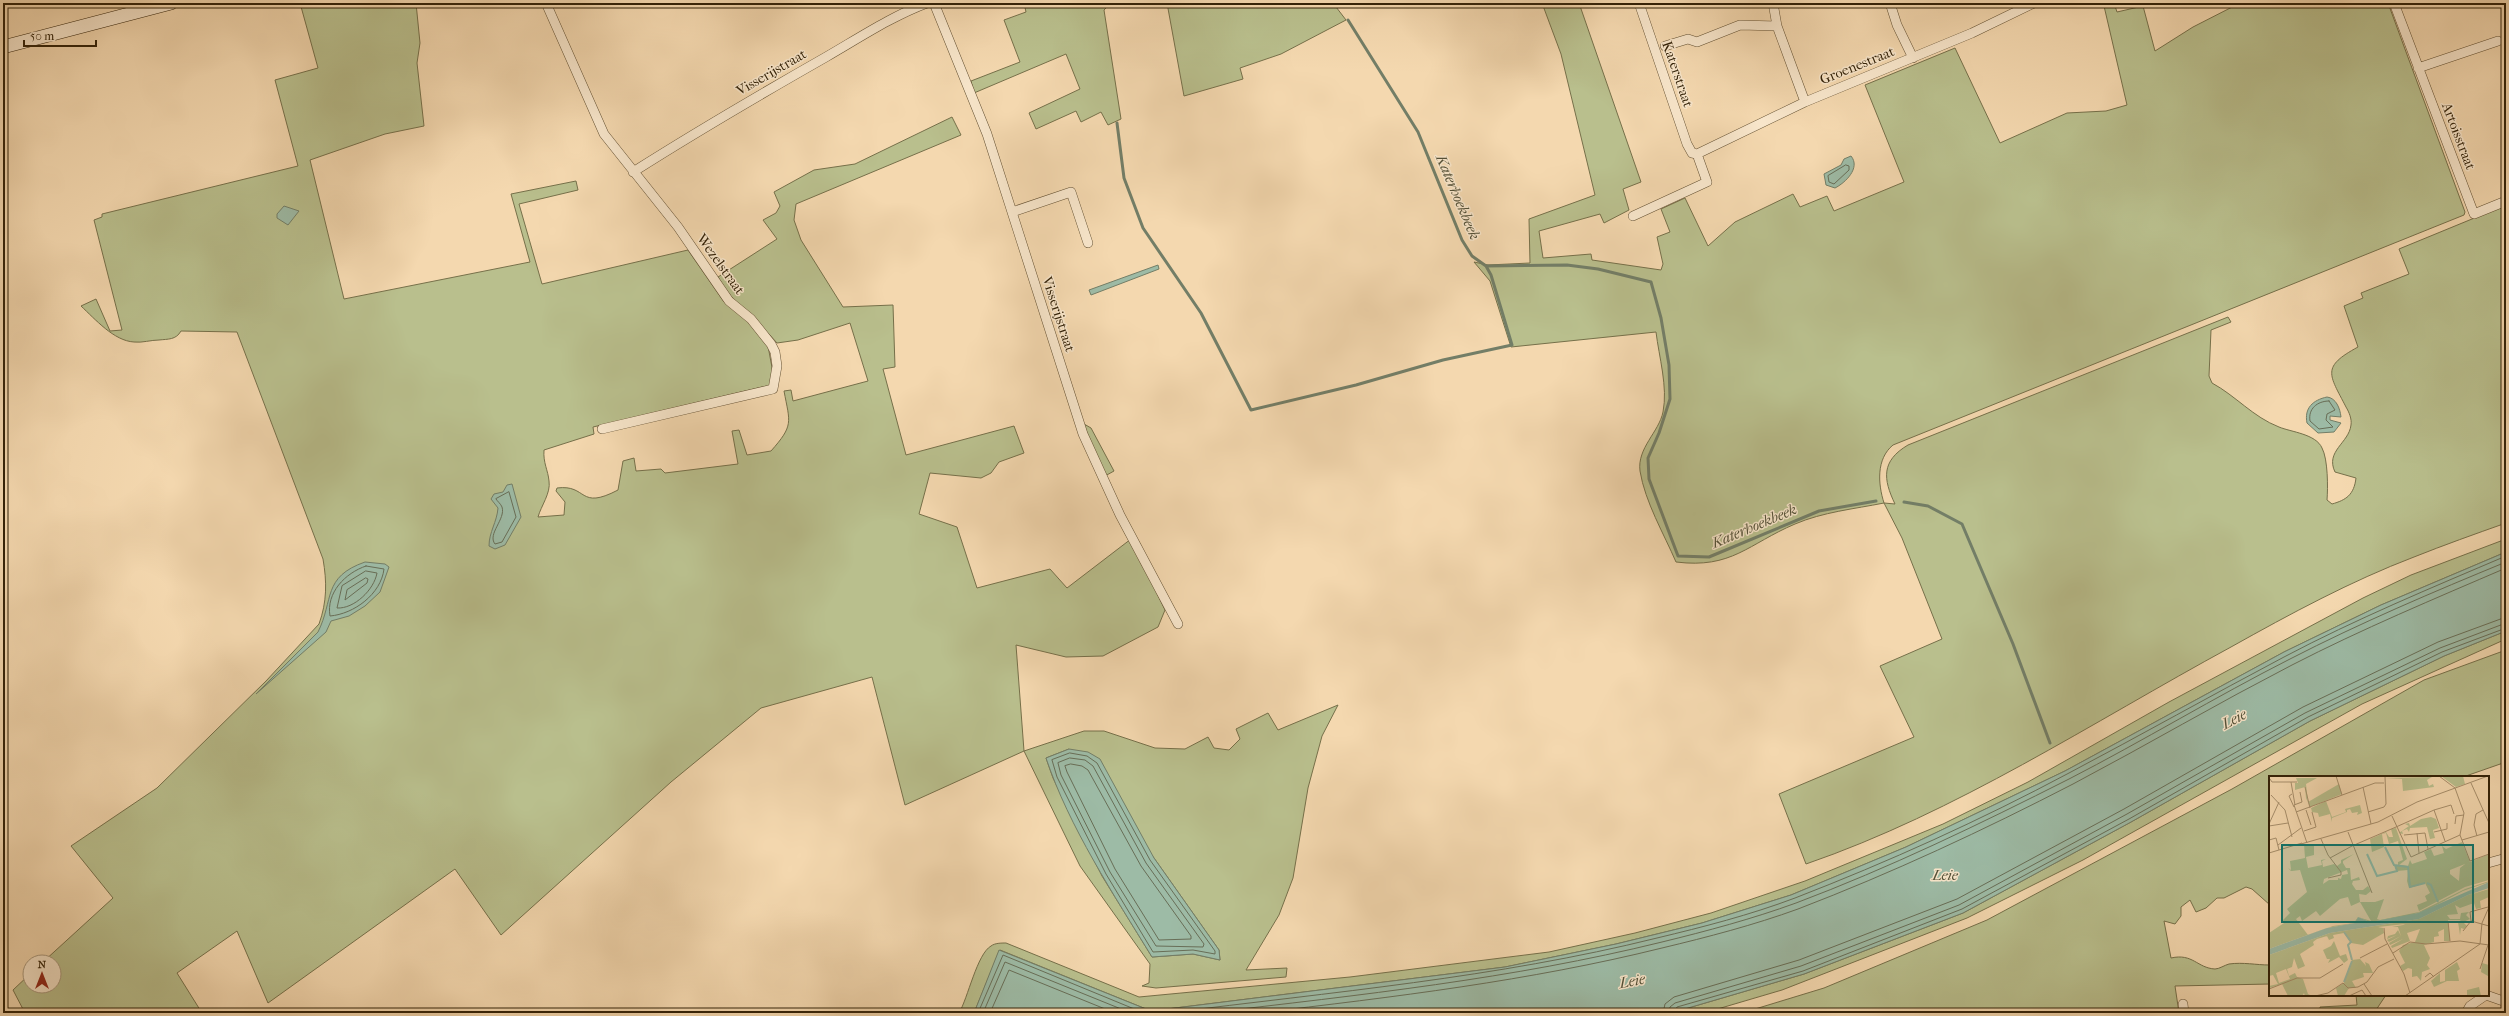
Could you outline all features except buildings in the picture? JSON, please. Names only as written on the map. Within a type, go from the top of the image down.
[{"type":"main road","points":[[3,47],[171,3]]},
{"type":"street","name":"Wezelstraat","points":[[546,3],[604,134],[678,227],[729,301],[751,319],[771,344],[775,352],[776,380],[773,389],[602,429]]},
{"type":"street","name":"Visserijstraat","points":[[633,172],[692,135],[809,66],[899,15],[927,3]]},
{"type":"street","name":"Visserijstraat","points":[[934,3],[987,134],[1083,434],[1120,515],[1178,624]]},
{"type":"street","name":"Katerstraat","points":[[1633,216],[1707,182],[1694,153],[1687,144],[1639,3]]},
{"type":"street","points":[[1773,3],[1778,26],[1805,102]]},
{"type":"street","points":[[1890,3],[1897,25],[1913,58]]},
{"type":"street","name":"Groenestraat","points":[[1694,153],[1805,102],[1913,58],[2034,3]]},
{"type":"street","name":"Artoisstraat","points":[[2394,3],[2474,214],[2506,201]]},
{"type":"street","points":[[1665,46],[1688,39],[1697,42],[1740,25],[1778,26]]},
{"type":"street","points":[[2418,68],[2498,41]]},
{"type":"street","points":[[1012,212],[1071,192],[1088,243]]},
{"type":"street","points":[[2489,863],[2506,858]]},
{"type":"street","points":[[2466,1013],[2470,1006],[2485,996]]},
{"type":"street","points":[[2489,996],[2506,1002]]},
{"type":"shaded area","points":[[300,3],[416,3],[420,43],[417,63],[424,126],[385,134],[310,160],[344,299],[530,262],[511,194],[576,181],[578,190],[519,204],[542,284],[688,250],[724,302],[751,323],[768,346],[773,373],[771,385],[593,427],[594,434],[544,450],[549,490],[538,517],[564,515],[565,502],[556,491],[557,488],[574,490],[589,498],[605,496],[618,490],[623,461],[634,458],[636,471],[661,469],[665,473],[738,464],[732,431],[739,430],[747,455],[771,451],[787,429],[789,417],[784,391],[791,390],[793,401],[868,381],[850,323],[798,340],[777,343],[730,295],[718,277],[777,239],[763,220],[776,213],[780,206],[774,192],[814,170],[855,164],[952,117],[961,135],[796,204],[794,220],[801,240],[843,307],[893,305],[895,367],[883,369],[906,455],[1014,426],[1024,453],[999,462],[991,473],[981,478],[930,473],[919,514],[957,527],[977,588],[1050,569],[1067,588],[1131,539],[1165,610],[1158,627],[1103,656],[1066,657],[1016,645],[1024,751],[905,805],[872,677],[761,708],[671,782],[501,935],[455,869],[268,1003],[237,931],[177,973],[202,1013],[25,1013],[13,990],[22,982],[22,994],[62,994],[62,954],[52,954],[113,898],[71,846],[157,788],[266,681],[319,624],[322,616],[326,584],[323,559],[237,332],[181,331],[177,336],[172,338],[137,342],[127,341],[112,334],[81,306],[96,299],[110,331],[122,330],[94,220],[102,217],[102,214],[298,166],[275,80],[318,68]]},
{"type":"shaded area","points":[[1024,3],[1111,3],[1104,10],[1121,119],[1108,125],[1101,112],[1081,122],[1076,111],[1036,129],[1029,113],[1080,89],[1066,54],[974,93],[971,81],[1020,62],[1004,20],[1026,12]]},
{"type":"shaded area","points":[[1167,3],[1333,3],[1346,20],[1281,54],[1240,68],[1243,79],[1184,96]]},
{"type":"shaded area","points":[[1542,3],[1579,3],[1641,182],[1623,189],[1629,210],[1604,223],[1600,214],[1539,231],[1543,258],[1591,254],[1592,260],[1661,270],[1663,264],[1657,237],[1670,232],[1661,209],[1685,198],[1708,246],[1735,222],[1793,194],[1800,207],[1827,196],[1834,211],[1904,182],[1865,85],[1955,48],[2000,143],[2067,113],[2106,111],[2127,105],[2104,6],[2114,3],[2117,12],[2143,6],[2155,51],[2193,27],[2240,3],[2388,3],[2465,212],[2464,215],[1893,445],[1887,451],[1881,464],[1880,488],[1884,503],[1806,520],[1795,524],[1739,553],[1712,562],[1676,562],[1650,506],[1642,483],[1640,471],[1640,463],[1645,447],[1661,419],[1663,412],[1664,382],[1656,332],[1511,347],[1490,281],[1474,262],[1488,265],[1530,263],[1529,219],[1595,195],[1561,54]]},
{"type":"shaded area","points":[[2506,205],[2506,523],[2390,566],[2344,587],[2298,610],[1970,793],[1862,843],[1806,864],[1779,794],[1914,737],[1880,666],[1942,639],[1902,538],[1884,503],[1895,504],[1888,486],[1887,471],[1893,457],[1908,445],[2228,317],[2231,322],[2211,330],[2209,376],[2212,383],[2261,418],[2279,427],[2303,434],[2319,443],[2324,453],[2326,466],[2327,500],[2332,504],[2341,501],[2351,493],[2356,478],[2335,472],[2333,465],[2335,453],[2349,431],[2351,418],[2333,379],[2333,366],[2338,360],[2358,347],[2344,306],[2363,298],[2361,293],[2409,274],[2399,249]]},
{"type":"shaded area","points":[[1084,424],[1091,428],[1114,471],[1105,476],[1090,444]]},
{"type":"shaded area","points":[[2506,539],[2506,552],[2381,605],[2284,652],[2065,771],[1906,847],[1791,895],[1702,923],[1616,944],[1505,967],[1151,1011],[1000,950],[974,1013],[959,1013],[981,958],[991,946],[998,943],[1006,943],[1139,997],[1350,977],[1549,952],[1635,933],[1711,913],[1805,881],[1943,824],[2028,782],[2169,702],[2363,598],[2411,575]]},
{"type":"shaded area","points":[[2506,631],[2506,639],[2362,704],[2083,860],[1967,918],[1782,990],[1704,1013],[1671,1013],[1804,974],[1963,913],[2131,822],[2310,721],[2444,656]]},
{"type":"shaded area","points":[[2506,650],[2506,762],[2466,776],[2269,776],[2269,904],[2252,889],[2246,887],[2224,898],[2217,898],[2206,908],[2196,912],[2190,900],[2181,907],[2181,916],[2175,924],[2164,921],[2171,958],[2185,957],[2209,968],[2215,969],[2234,963],[2269,965],[2269,984],[2175,986],[2179,1013],[1742,1013],[1824,988],[1987,920],[2232,789],[2424,680]]},
{"type":"shaded area","points":[[1338,705],[1322,736],[1308,788],[1293,878],[1279,915],[1246,970],[1287,968],[1286,977],[1156,988],[1142,986],[1149,983],[1150,964],[1080,866],[1024,751],[1084,731],[1104,731],[1155,748],[1185,749],[1208,737],[1214,748],[1229,750],[1240,739],[1236,729],[1268,713],[1278,730]],"holes":[[[1069,749],[1154,858],[1219,950],[1220,960],[1193,954],[1152,957],[1102,876],[1053,778],[1046,758]]]},
{"type":"shaded area","points":[[2356,996],[2385,996],[2376,1010],[2379,1013],[2320,1013],[2320,1007],[2357,1005]]},
{"type":"water","points":[[1851,156],[1854,161],[1854,165],[1853,170],[1847,179],[1835,188],[1826,185],[1824,174],[1841,165],[1844,159]]},
{"type":"water","points":[[284,206],[299,211],[288,225],[277,218],[277,214]]},
{"type":"water","points":[[1158,265],[1159,269],[1091,295],[1089,290]]},
{"type":"water","points":[[2327,397],[2335,401],[2340,410],[2341,417],[2330,416],[2330,420],[2341,423],[2334,432],[2318,433],[2307,423],[2306,418],[2308,409],[2318,400]]},
{"type":"water","points":[[512,484],[521,517],[505,545],[495,549],[489,546],[489,541],[498,508],[491,499],[494,494],[503,492],[507,485]]},
{"type":"water","name":"Leie","points":[[2506,552],[2506,631],[2444,656],[2310,721],[2131,822],[1963,913],[1804,974],[1671,1013],[974,1013],[999,950],[1151,1011],[1505,967],[1616,944],[1702,923],[1791,895],[1906,847],[2065,771],[2284,652],[2381,605]]},
{"type":"water","points":[[365,562],[385,564],[389,567],[380,592],[365,606],[349,616],[331,621],[326,632],[256,694],[318,632],[335,582],[351,568]]},
{"type":"water","points":[[1069,749],[1088,752],[1100,759],[1154,858],[1219,950],[1220,960],[1193,954],[1152,957],[1093,860],[1056,784],[1046,758]]},
{"type":"waterway","name":"Katerhoekbeek","points":[[1348,20],[1418,132],[1462,240],[1472,256],[1486,266],[1567,265],[1598,269],[1651,282],[1661,318],[1669,365],[1670,399],[1659,433],[1648,458],[1649,479],[1678,556],[1709,557],[1819,511],[1876,501]]},
{"type":"waterway","points":[[1117,123],[1124,178],[1143,228],[1201,313],[1251,410],[1356,385],[1443,360],[1512,345],[1491,275],[1486,266]]},
{"type":"waterway","name":"Katerhoekbeek","points":[[1904,502],[1928,506],[1962,524],[2013,644],[2050,743]]}]
